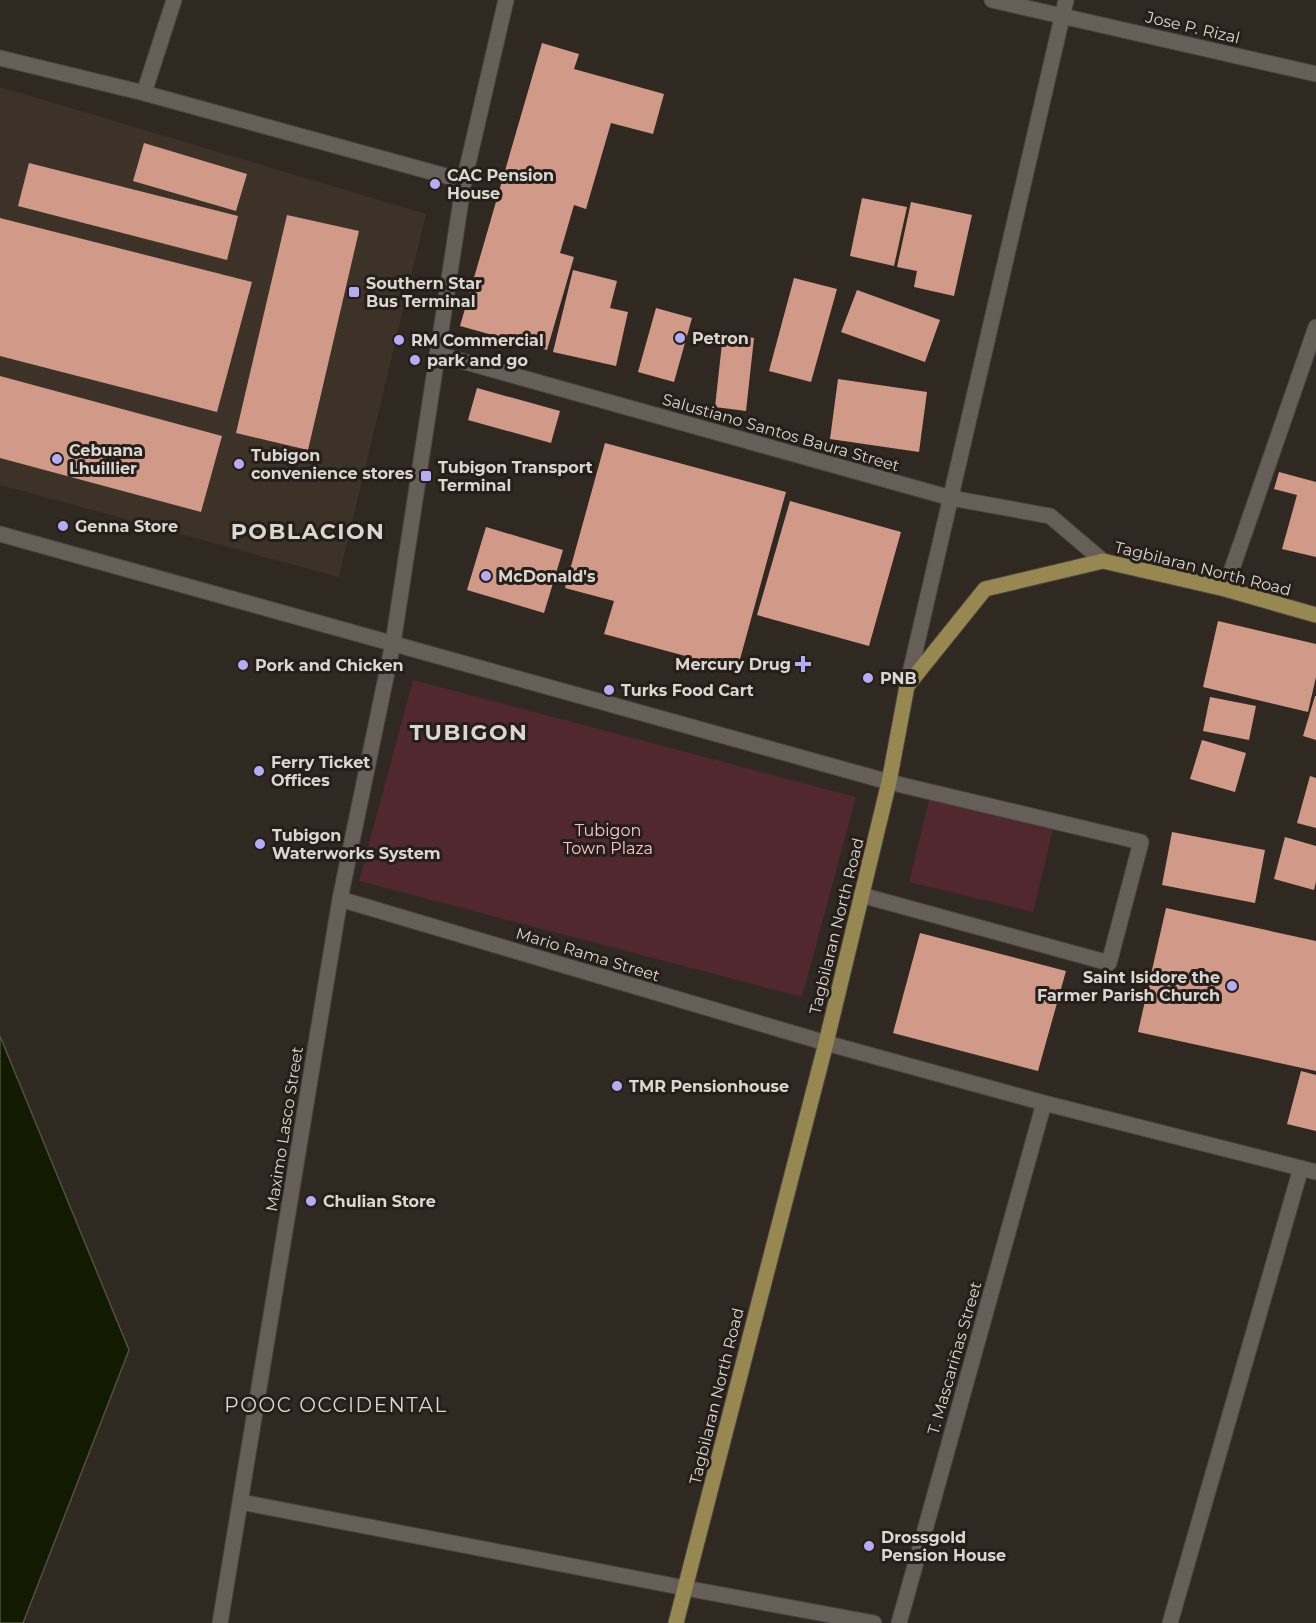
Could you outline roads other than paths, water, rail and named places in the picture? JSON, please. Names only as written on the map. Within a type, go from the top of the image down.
[{"type":"main road","name":"Tagbilaran North Road","points":[[676,1623],[826,1043],[889,782],[907,686],[985,589],[1103,561],[1225,589],[1316,615]]},
{"type":"street","points":[[144,93],[174,0]]},
{"type":"street","name":"Maximo Lasco Street","points":[[220,1623],[340,899],[393,643],[464,180],[506,0]]},
{"type":"street","name":"Jose P. Rizal","points":[[992,0],[1316,74]]},
{"type":"street","points":[[907,686],[1066,0]]},
{"type":"street","points":[[0,58],[144,93],[464,180]]},
{"type":"street","points":[[1225,589],[1316,327]]},
{"type":"street","name":"Salustiano Santos Baura Street","points":[[437,354],[951,498],[1050,516],[1103,561]]},
{"type":"street","points":[[0,534],[889,782],[1141,842],[1109,963],[861,896]]},
{"type":"street","name":"Mario Rama Street","points":[[340,899],[826,1043]]},
{"type":"street","points":[[826,1043],[1044,1103],[1316,1172]]},
{"type":"street","name":"T. Mascariñas Street","points":[[899,1623],[1044,1103]]},
{"type":"street","points":[[1170,1623],[1301,1168]]},
{"type":"street","points":[[241,1502],[874,1623]]},
{"type":"place","name":"CAC Pension House","points":[[435,184]]},
{"type":"place","name":"Southern Star Bus Terminal","points":[[354,292]]},
{"type":"place","name":"Petron","points":[[680,338]]},
{"type":"place","name":"RM Commercial","points":[[399,340]]},
{"type":"place","name":"park and go","points":[[415,360]]},
{"type":"place","name":"Cebuana Lhuillier","points":[[57,459]]},
{"type":"place","name":"Tubigon convenience stores","points":[[239,464]]},
{"type":"place","name":"Tubigon Transport Terminal","points":[[426,476]]},
{"type":"place","name":"Genna Store","points":[[63,526]]},
{"type":"place","name":"McDonald's","points":[[486,576]]},
{"type":"place","name":"Mercury Drug","points":[[803,664]]},
{"type":"place","name":"Pork and Chicken","points":[[243,665]]},
{"type":"place","name":"PNB","points":[[868,678]]},
{"type":"place","name":"Turks Food Cart","points":[[609,690]]},
{"type":"place","name":"Ferry Ticket Offices","points":[[259,771]]},
{"type":"place","name":"Tubigon Waterworks System","points":[[260,844]]},
{"type":"place","name":"Saint Isidore the Farmer Parish Church","points":[[1232,986]]},
{"type":"place","name":"TMR Pensionhouse","points":[[617,1086]]},
{"type":"place","name":"Chulian Store","points":[[311,1201]]},
{"type":"place","name":"Drossgold Pension House","points":[[869,1546]]},
{"type":"district","name":"POBLACION","points":[[308,531]]},
{"type":"district","name":"TUBIGON","points":[[469,732]]},
{"type":"district","name":"POOC OCCIDENTAL","points":[[336,1405]]},
{"type":"park label","name":"Tubigon Town Plaza","points":[[608,839]]}]
